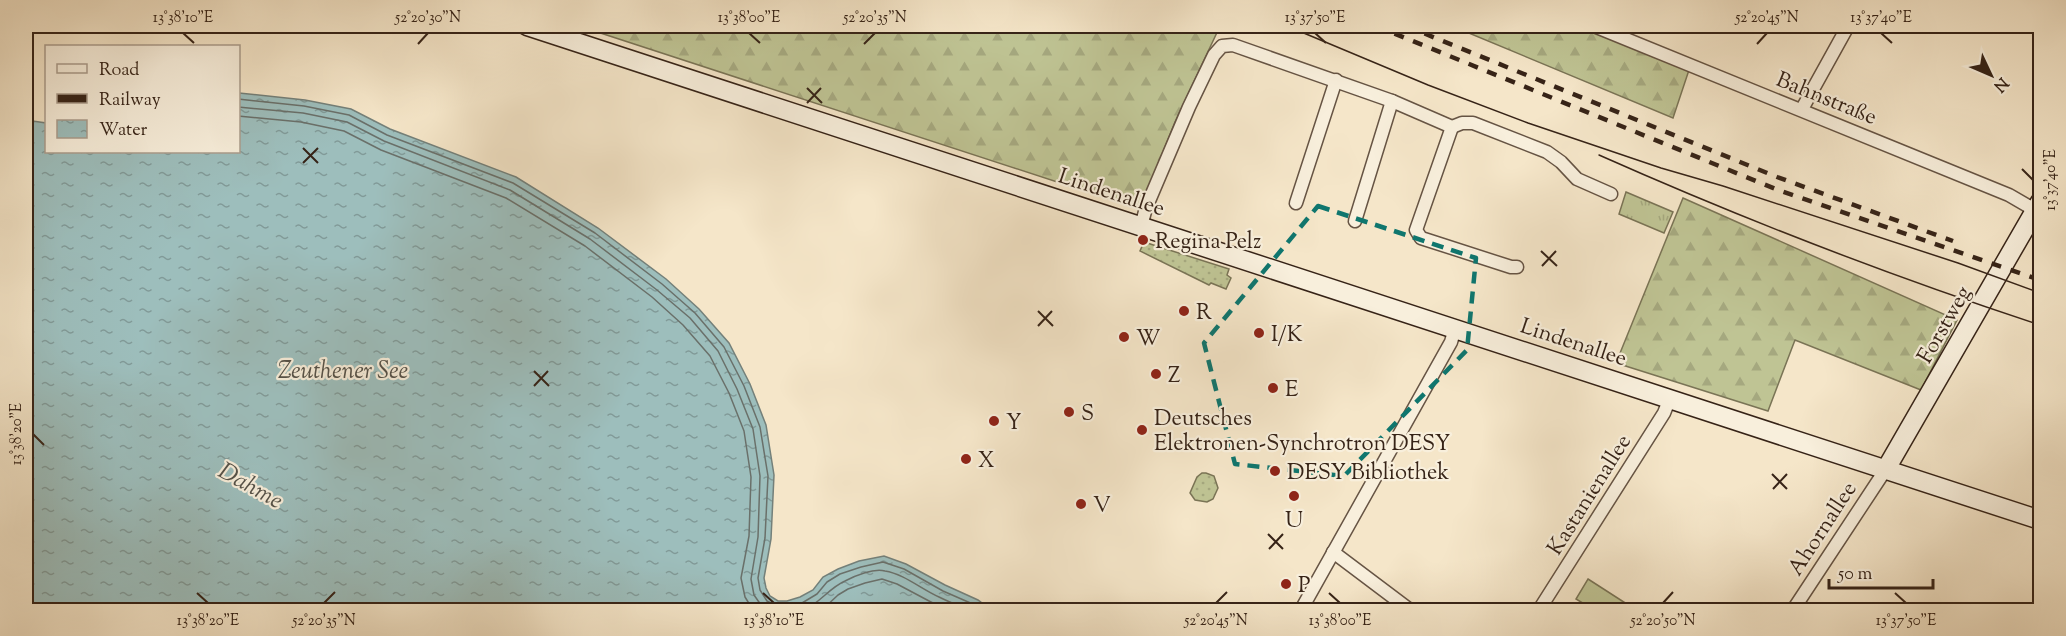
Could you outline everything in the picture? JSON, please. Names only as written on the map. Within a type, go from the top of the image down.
[{"type":"main road","name":"Lindenallee","points":[[527,26],[2040,520]]},
{"type":"main road","name":"Forstweg","points":[[1886,469],[2039,208]]},
{"type":"street","name":"Bahnstraße","points":[[1594,26],[1802,109],[2039,208]]},
{"type":"street","points":[[1802,109],[1848,26]]},
{"type":"street","points":[[1141,226],[1150,198],[1214,55],[1222,46],[1233,45],[1392,100],[1452,127],[1462,123],[1473,123],[1547,152],[1577,179],[1611,194]]},
{"type":"street","points":[[1296,203],[1336,80]]},
{"type":"street","points":[[1355,221],[1392,100]]},
{"type":"street","points":[[1452,127],[1416,230],[1421,238],[1436,244],[1517,267]]},
{"type":"street","points":[[1301,610],[1451,342],[1455,328]]},
{"type":"street","name":"Kastanienallee","points":[[1539,610],[1664,413],[1670,398]]},
{"type":"street","name":"Ahornallee","points":[[1793,610],[1886,469]]},
{"type":"street","points":[[1333,552],[1410,610]]},
{"type":"highlighted area","points":[[1318,206],[1476,258],[1467,350],[1344,476],[1235,464],[1204,343]]},
{"type":"green space","points":[[579,26],[1220,26],[1175,122],[1140,209]]},
{"type":"green space","points":[[1452,26],[1578,26],[1689,70],[1673,118]]},
{"type":"green space","points":[[1626,192],[1673,212],[1664,233],[1619,214]]},
{"type":"green space","points":[[1683,198],[1957,320],[1921,390],[1795,340],[1768,411],[1616,363]]},
{"type":"green space","points":[[1144,242],[1229,269],[1227,275],[1231,278],[1226,289],[1211,283],[1209,285],[1140,251]]},
{"type":"green space","points":[[1202,473],[1214,476],[1218,488],[1213,499],[1207,502],[1195,500],[1190,493],[1197,477]]},
{"type":"green space","points":[[1588,579],[1630,606],[1627,610],[1594,610],[1576,599]]},
{"type":"water","name":"Zeuthener See","points":[[240,93],[305,100],[351,109],[390,129],[516,177],[598,228],[666,279],[699,309],[729,343],[750,384],[766,425],[774,475],[771,539],[764,578],[770,596],[778,601],[800,597],[813,590],[823,577],[838,569],[859,561],[884,556],[906,564],[978,600],[991,610],[26,610],[26,120],[45,123],[45,153],[240,153]]},
{"type":"tram line","points":[[1287,26],[1428,85],[1528,123],[1958,263],[2040,293]]},
{"type":"tram line","points":[[1599,155],[1818,246],[2040,325]]},
{"type":"railway","points":[[1376,26],[1778,190],[2040,280]]},
{"type":"railway","points":[[1406,26],[1777,177],[1953,241]]},
{"type":"place","name":"Regina Pelz","points":[[1143,240]]},
{"type":"place","name":"R","points":[[1184,311]]},
{"type":"place","name":"I/K","points":[[1259,333]]},
{"type":"place","name":"W","points":[[1124,337]]},
{"type":"place","name":"Z","points":[[1156,374]]},
{"type":"place","name":"E","points":[[1273,388]]},
{"type":"place","name":"S","points":[[1069,412]]},
{"type":"place","name":"Y","points":[[994,421]]},
{"type":"place","name":"Deutsches Elektronen-Synchrotron DESY","points":[[1142,430]]},
{"type":"place","name":"X","points":[[966,459]]},
{"type":"place","name":"DESY Bibliothek","points":[[1275,471]]},
{"type":"place","name":"U","points":[[1294,496]]},
{"type":"place","name":"V","points":[[1081,504]]},
{"type":"place","name":"P","points":[[1286,584]]},
{"type":"water label","name":"Dahme","points":[[251,485]]}]
